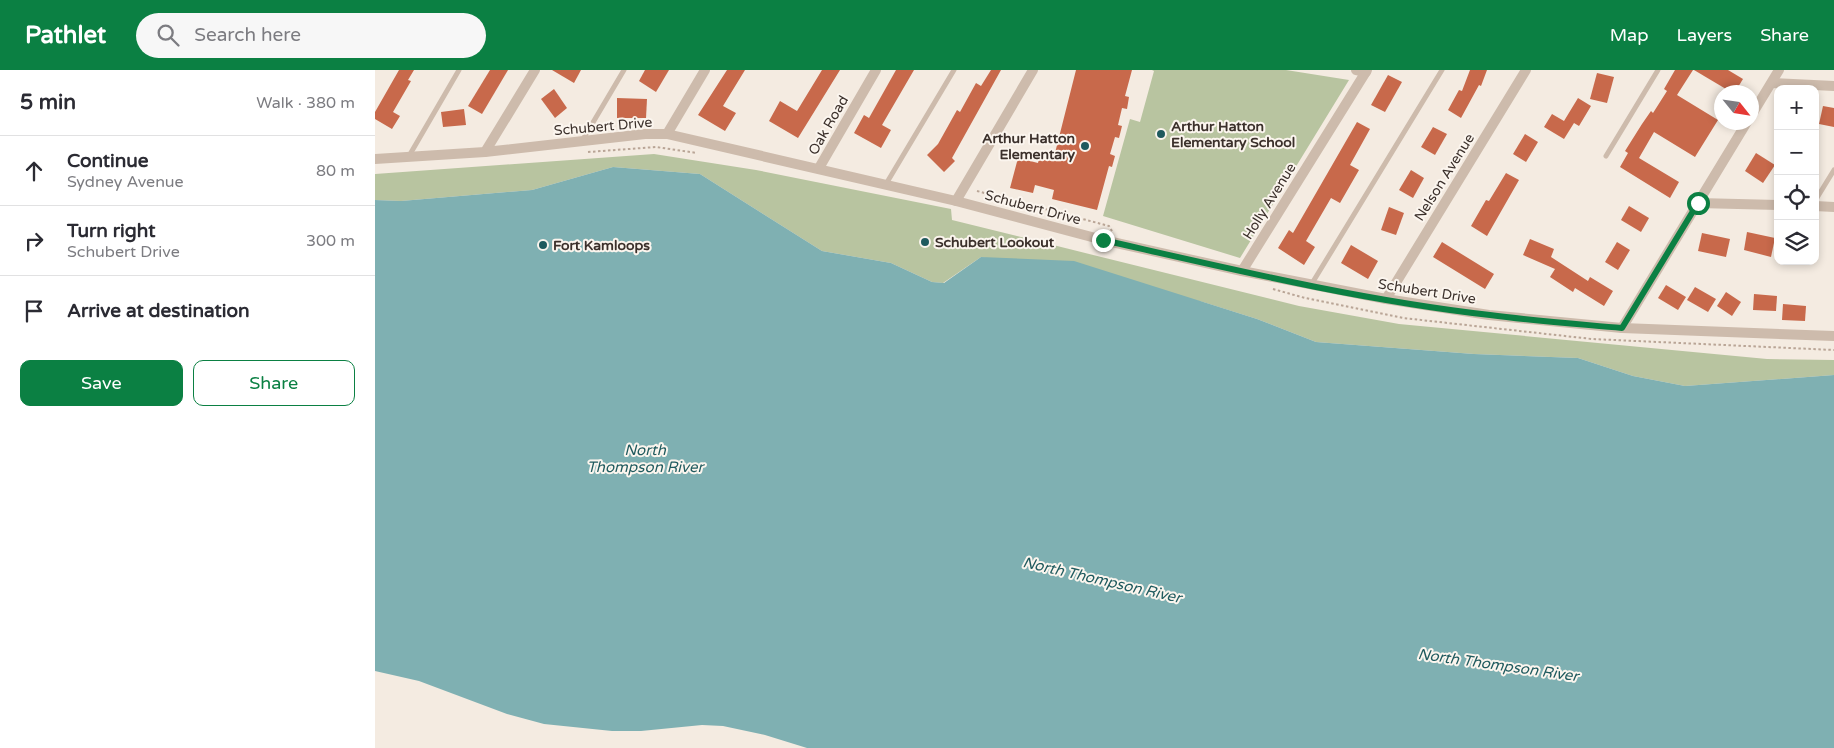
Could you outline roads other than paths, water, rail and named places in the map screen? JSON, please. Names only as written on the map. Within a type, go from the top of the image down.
[{"type":"street","points":[[485,152],[535,70]]},
{"type":"street","points":[[667,134],[705,70]]},
{"type":"street","name":"Oak Road","points":[[819,168],[876,70]]},
{"type":"street","points":[[956,201],[1033,70]]},
{"type":"street","name":"Nelson Avenue","points":[[1386,299],[1526,70]]},
{"type":"street","points":[[1759,103],[1779,70]]},
{"type":"street","name":"Holly Avenue","points":[[1242,271],[1363,71]]},
{"type":"street","points":[[1772,82],[1834,86]]},
{"type":"street","points":[[1622,328],[1742,130]]},
{"type":"street","name":"Schubert Drive","points":[[375,159],[485,152],[645,134],[667,134],[956,201],[1103,240],[1242,271],[1386,299],[1489,315],[1622,328],[1834,336]]},
{"type":"street","points":[[1698,203],[1774,205]]},
{"type":"street","points":[[1819,206],[1834,207]]},
{"type":"lane","points":[[408,156],[459,70]]},
{"type":"lane","points":[[582,141],[624,70]]},
{"type":"lane","points":[[886,184],[954,70]]},
{"type":"lane","points":[[1311,285],[1442,70]]},
{"type":"lane","points":[[1606,156],[1658,70]]},
{"type":"lane","points":[[1819,194],[1834,170]]},
{"type":"water","name":"North Thompson River","points":[[613,167],[700,174],[822,251],[891,263],[932,282],[944,283],[981,257],[1074,261],[1257,319],[1316,342],[1474,354],[1578,358],[1633,376],[1685,386],[1834,375],[1834,748],[807,748],[765,735],[723,726],[702,725],[641,731],[612,731],[544,724],[507,714],[419,681],[375,671],[375,200],[401,201],[532,190]]},
{"type":"place","name":"Arthur Hatton Elementary School","points":[[1161,134]]},
{"type":"place","name":"Arthur Hatton Elementary","points":[[1085,146]]},
{"type":"place","name":"Schubert Lookout","points":[[925,242]]},
{"type":"place","name":"Fort Kamloops","points":[[543,245]]}]
